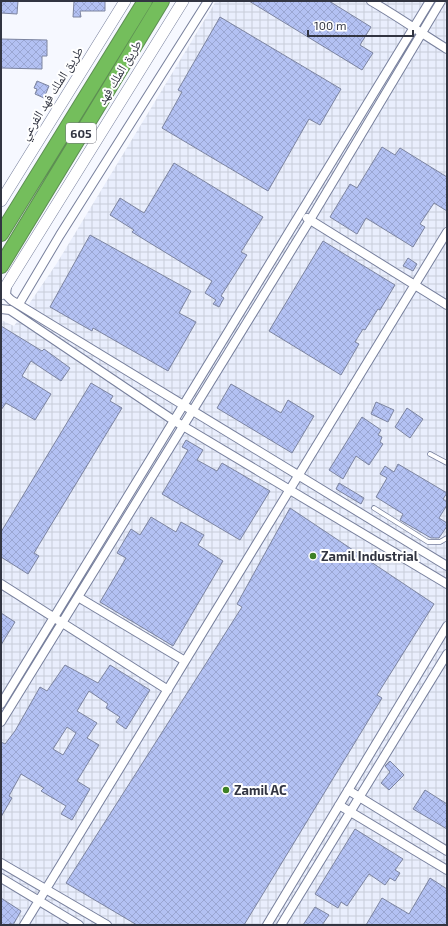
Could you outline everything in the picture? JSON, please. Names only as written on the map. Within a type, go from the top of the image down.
[{"type":"highway","name":"طريق الملك فهد","points":[[1,234],[145,1]]},
{"type":"highway","name":"طريق الملك فهد","points":[[1,266],[162,1]]},
{"type":"main road","name":"طريق الملك فهد الفرعي","points":[[1,201],[125,1]]},
{"type":"main road","points":[[1,294],[183,1]]},
{"type":"street","points":[[19,304],[60,235],[208,1]]},
{"type":"street","points":[[372,1],[414,26],[421,33],[447,49]]},
{"type":"street","points":[[1,704],[182,406],[301,215],[430,1]]},
{"type":"street","points":[[1,722],[61,622],[184,426],[310,220],[441,1]]},
{"type":"street","points":[[301,215],[447,305]]},
{"type":"street","points":[[24,925],[447,232]]},
{"type":"street","points":[[7,283],[6,295],[19,304],[182,406],[447,566]]},
{"type":"street","points":[[1,310],[10,310],[174,420],[447,584]]},
{"type":"street","points":[[1,584],[54,616],[61,622],[168,690]]},
{"type":"street","points":[[78,597],[185,661]]},
{"type":"street","points":[[267,925],[447,626]]},
{"type":"street","points":[[281,925],[447,654]]},
{"type":"street","points":[[348,790],[447,851]]},
{"type":"street","points":[[339,805],[447,870]]},
{"type":"street","points":[[1,863],[107,925]]},
{"type":"street","points":[[1,878],[79,925]]},
{"type":"lane","points":[[430,454],[447,462]]},
{"type":"lane","points":[[374,508],[428,542],[440,542],[447,538]]},
{"type":"shaded area","points":[[216,1],[447,1],[447,925],[1,925],[1,320],[14,326],[57,263]]},
{"type":"building","points":[[1,1],[18,1],[17,14],[1,13]]},
{"type":"building","points":[[74,1],[105,1],[105,11],[80,11],[81,17],[73,17]]},
{"type":"building","points":[[249,1],[329,1],[371,27],[360,45],[373,53],[362,70]]},
{"type":"building","points":[[220,17],[341,89],[320,125],[309,119],[268,191],[162,128],[182,92],[178,90]]},
{"type":"building","points":[[1,39],[47,40],[47,56],[42,56],[42,69],[1,68]]},
{"type":"building","points":[[37,81],[49,86],[44,98],[35,94],[37,89],[34,88]]},
{"type":"building","points":[[382,147],[395,155],[400,148],[447,177],[447,211],[434,203],[420,224],[425,227],[413,247],[366,218],[357,234],[330,217],[350,184],[357,188]]},
{"type":"building","points":[[174,163],[263,217],[241,252],[247,255],[221,296],[224,298],[219,307],[213,304],[216,300],[205,293],[212,281],[132,232],[134,230],[110,215],[120,198],[144,213]]},
{"type":"building","points":[[90,235],[191,291],[179,313],[196,322],[168,371],[93,328],[92,331],[50,307]]},
{"type":"building","points":[[323,241],[395,285],[380,310],[378,309],[365,330],[363,329],[355,342],[359,344],[341,375],[269,331]]},
{"type":"building","points":[[408,258],[417,264],[413,271],[403,266]]},
{"type":"building","points":[[1,326],[42,351],[44,349],[70,368],[61,381],[31,361],[22,376],[51,394],[35,420],[6,403],[1,410]]},
{"type":"building","points":[[91,383],[113,396],[110,401],[122,408],[34,553],[39,556],[28,574],[1,557],[1,532]]},
{"type":"building","points":[[231,384],[281,413],[288,400],[314,416],[292,453],[217,408]]},
{"type":"building","points":[[376,402],[394,410],[388,422],[371,414]]},
{"type":"building","points":[[407,408],[423,419],[410,438],[395,427]]},
{"type":"building","points":[[362,417],[381,430],[378,435],[382,437],[380,442],[383,444],[369,465],[356,456],[343,479],[329,470]]},
{"type":"building","points":[[186,440],[203,450],[197,460],[217,471],[222,463],[270,491],[240,540],[162,494],[188,450],[182,447]]},
{"type":"building","points":[[398,464],[447,493],[443,499],[447,502],[447,505],[439,518],[447,523],[447,526],[439,538],[431,538],[400,520],[403,514],[376,497],[387,478],[380,474],[385,466],[394,472]]},
{"type":"building","points":[[339,483],[364,498],[361,504],[336,489]]},
{"type":"building","name":"Zamil AC","points":[[290,508],[434,604],[377,695],[382,698],[244,925],[137,925],[66,883],[242,607],[237,604]]},
{"type":"building","points":[[151,517],[176,532],[181,522],[204,535],[198,545],[223,561],[173,646],[100,602],[126,558],[117,553],[131,529],[140,535]]},
{"type":"building","points":[[1,613],[15,622],[1,645]]},
{"type":"building","points":[[65,665],[98,683],[110,665],[150,690],[126,729],[116,722],[120,717],[106,708],[108,704],[89,691],[77,711],[97,723],[87,738],[99,745],[77,781],[90,789],[72,820],[61,814],[66,806],[41,791],[44,788],[21,774],[9,796],[12,798],[1,817],[1,742],[5,744],[15,731],[40,687],[47,691]],"holes":[[[67,727],[76,733],[63,755],[53,749]]]},
{"type":"building","points":[[390,761],[404,775],[389,790],[381,783],[390,772],[385,766]]},
{"type":"building","points":[[425,790],[447,804],[447,829],[413,809]]},
{"type":"building","points":[[355,829],[403,859],[395,870],[400,873],[395,881],[390,878],[385,885],[369,874],[347,906],[341,902],[338,908],[315,894]]},
{"type":"building","points":[[430,878],[447,889],[447,925],[366,925],[382,898],[409,914]]},
{"type":"building","points":[[1,898],[21,911],[13,925],[10,923],[9,925],[1,925]]},
{"type":"building","points":[[315,907],[329,915],[322,925],[303,925]]},
{"type":"place","name":"Zamil Industrial","points":[[313,556]]},
{"type":"place","name":"Zamil AC","points":[[226,790]]}]
